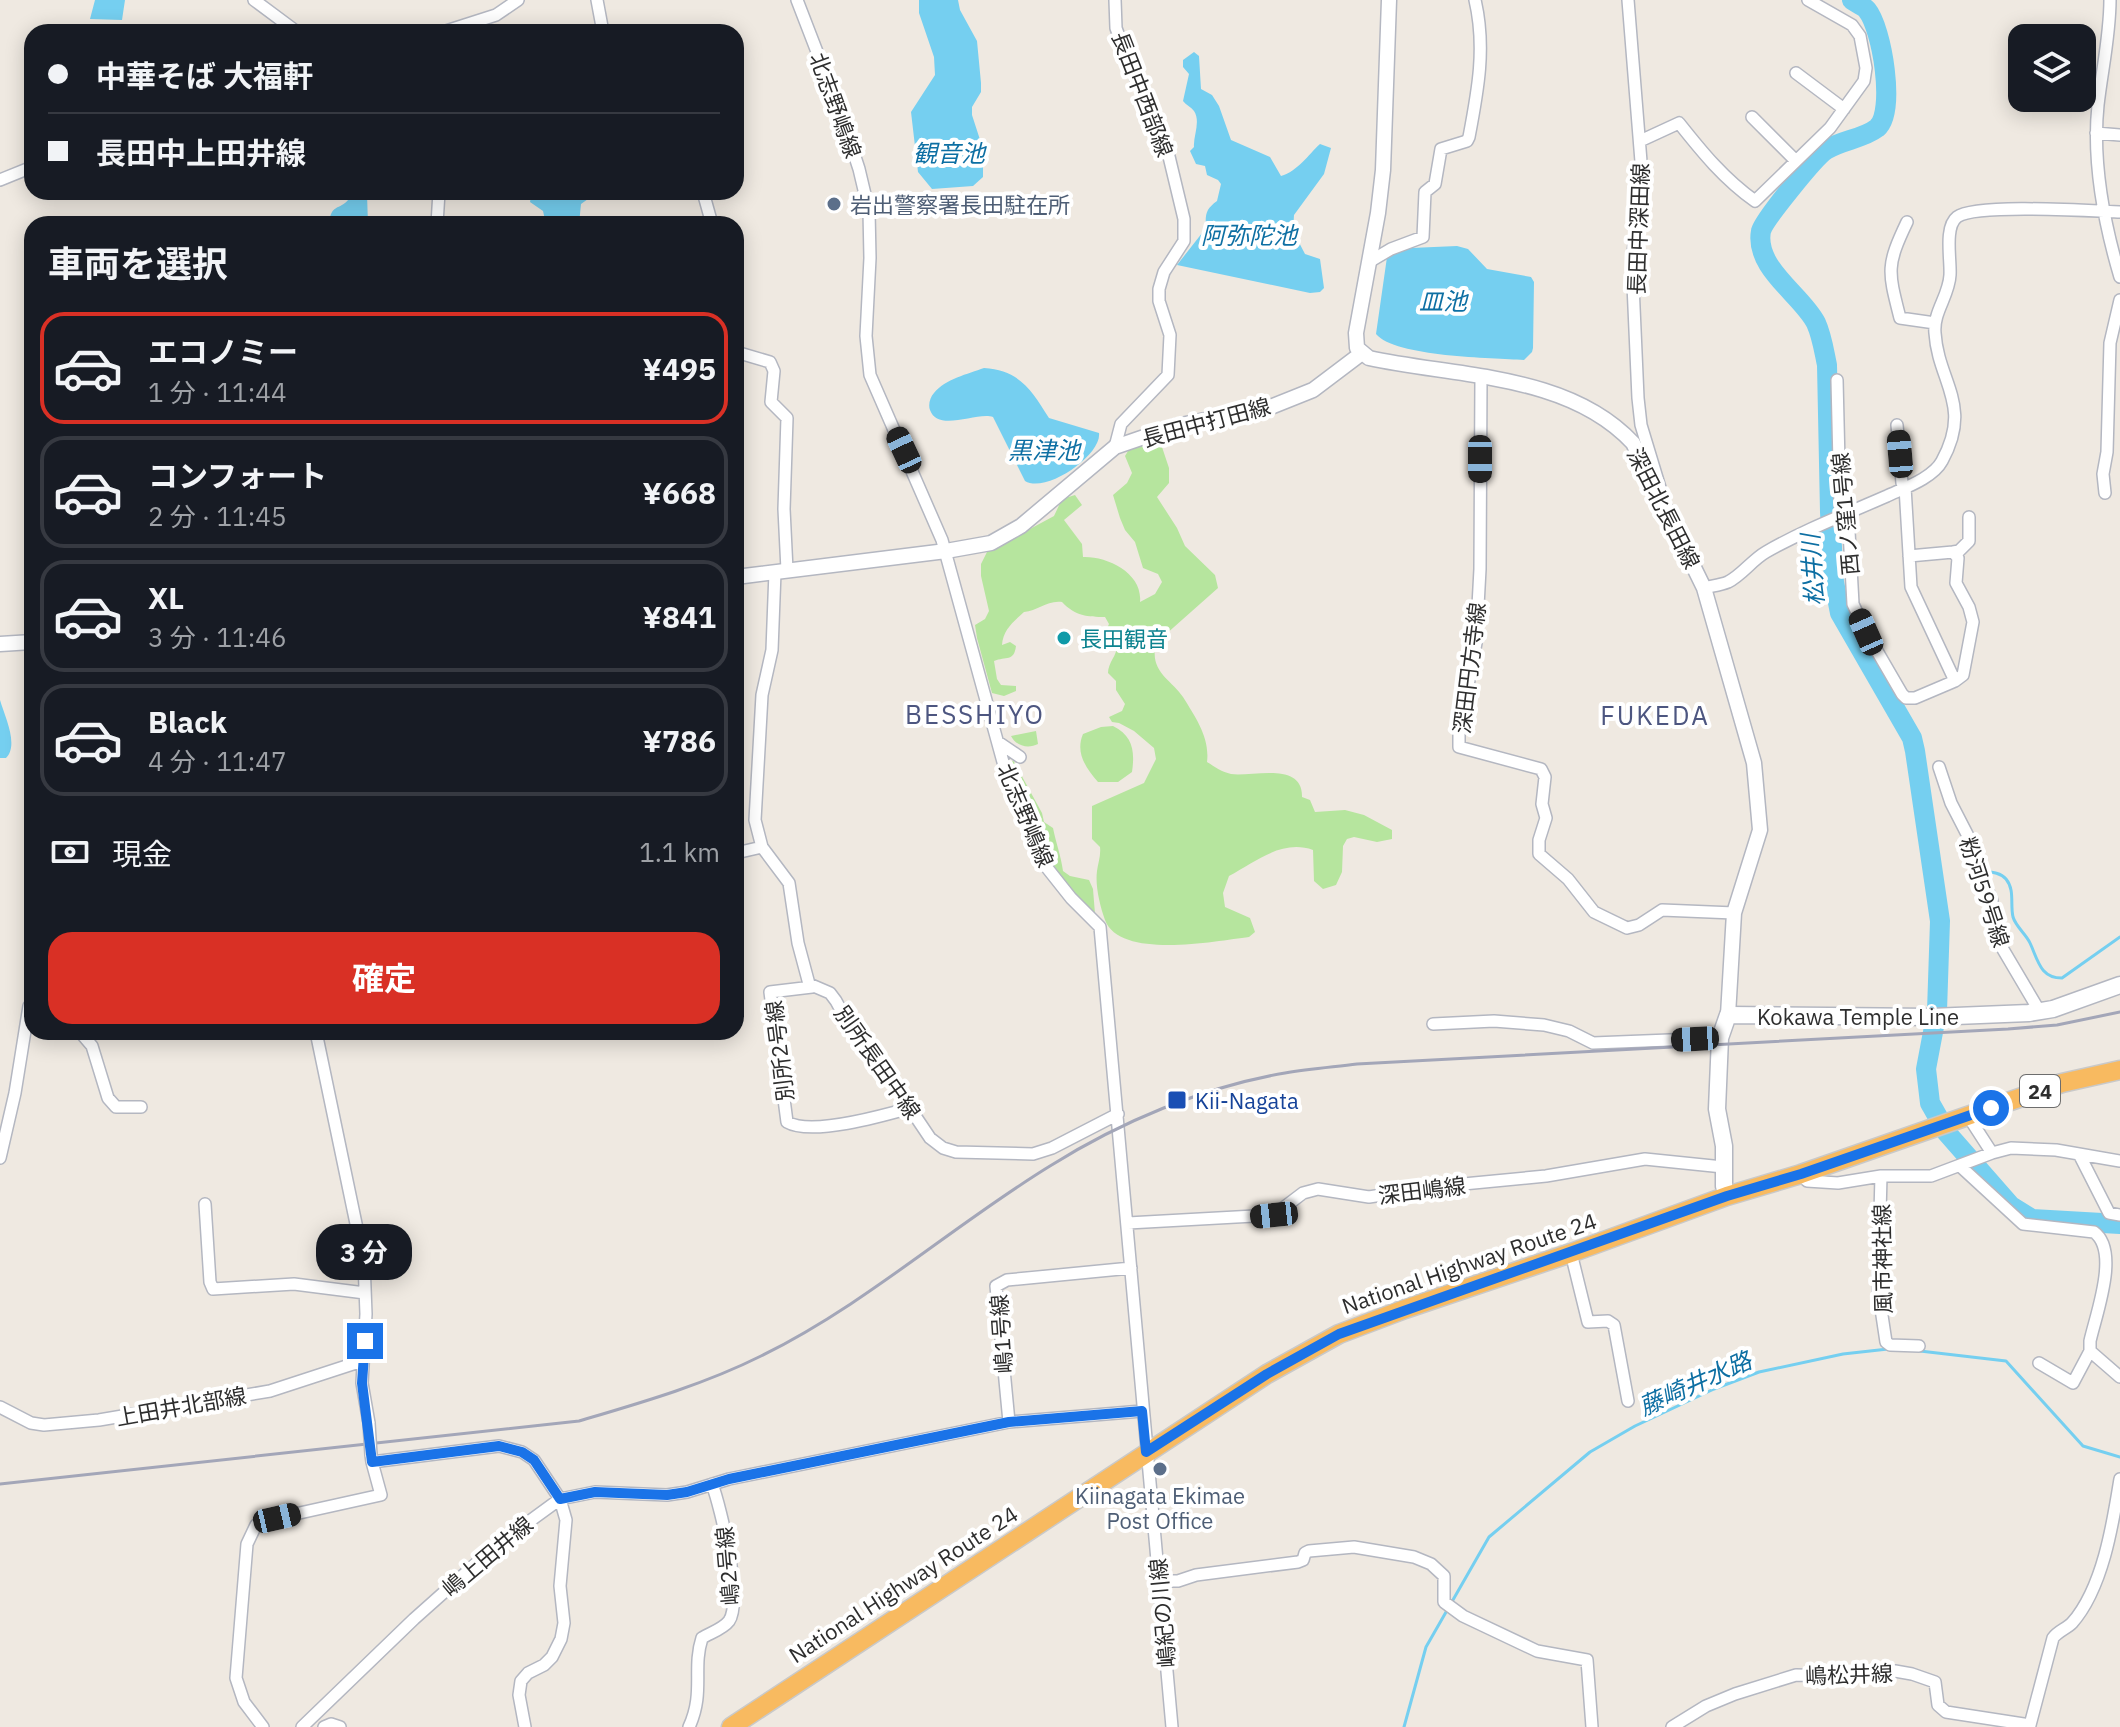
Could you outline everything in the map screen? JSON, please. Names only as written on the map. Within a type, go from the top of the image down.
[{"type":"highway","name":"National Highway Route 24","points":[[731,1727],[1146,1452],[1267,1374],[1339,1334],[1727,1196],[1801,1174],[2062,1083],[2120,1070]]},
{"type":"main road","name":"Kokawa Temple Line","points":[[1727,1196],[1724,1146],[1717,1109],[1720,1038],[1728,1015],[1937,1017],[2040,1012],[2120,985]]},
{"type":"street","points":[[254,0],[286,24]]},
{"type":"street","points":[[468,24],[496,15],[518,0]]},
{"type":"street","points":[[597,0],[602,24]]},
{"type":"street","name":"北志野嶋線","points":[[797,0],[841,114],[869,211],[866,336],[870,375],[929,504],[946,551],[1003,762],[1044,864],[1071,898],[1100,927],[1146,1452]]},
{"type":"street","name":"長田中西部線","points":[[1115,0],[1116,28],[1166,144],[1184,219],[1184,241],[1164,272],[1159,289],[1159,301],[1170,335],[1168,375],[1121,424],[1115,447]]},
{"type":"street","points":[[1362,353],[1357,348],[1356,333],[1383,170],[1389,0]]},
{"type":"street","points":[[1369,262],[1391,249],[1423,237],[1425,192],[1435,184],[1441,149],[1467,141],[1469,137],[1482,48],[1481,24],[1475,0]]},
{"type":"street","name":"長田中深田線","points":[[1628,0],[1642,174],[1632,262],[1638,398],[1641,425],[1662,502]]},
{"type":"street","points":[[1640,141],[1679,123],[1708,160],[1755,201],[1830,128],[1864,81],[1866,68],[1860,36],[1852,25],[1808,0]]},
{"type":"street","points":[[2110,0],[2096,133],[2100,184],[2110,244],[2120,277]]},
{"type":"street","points":[[1796,73],[1844,109]]},
{"type":"street","points":[[1752,117],[1796,161]]},
{"type":"street","points":[[2096,133],[2120,135]]},
{"type":"street","points":[[0,180],[24,170]]},
{"type":"street","points":[[1704,588],[1728,582],[1762,554],[1905,487],[1933,472],[1941,464],[1954,423],[1956,405],[1938,351],[1935,316],[1949,287],[1951,223],[1956,218],[1975,212],[2120,212]]},
{"type":"street","points":[[1907,222],[1891,256],[1891,282],[1900,318],[1935,323]]},
{"type":"street","points":[[2105,493],[2103,474],[2107,452],[2110,343],[2120,300]]},
{"type":"street","name":"長田中打田線","points":[[744,576],[991,543],[1021,526],[1115,447],[1176,426],[1273,406],[1313,390],[1362,353]]},
{"type":"street","name":"深田北長田線","points":[[1362,353],[1380,361],[1519,385],[1567,399],[1599,415],[1633,443],[1704,588],[1754,763],[1760,830],[1734,913],[1728,1015]]},
{"type":"street","points":[[744,354],[770,362],[774,371],[771,402],[787,418],[781,571],[772,650],[762,695],[755,820],[762,847],[789,883],[798,943],[806,978],[812,987]]},
{"type":"street","name":"深田円方寺線","points":[[1481,378],[1480,569],[1476,643],[1459,747],[1541,769],[1545,777],[1542,804],[1546,818],[1539,840],[1539,854],[1568,879],[1594,912],[1627,928],[1639,925],[1662,910],[1734,913]]},
{"type":"street","name":"西ノ窪1号線","points":[[1837,380],[1840,505],[1853,604],[1866,632],[1906,698],[1915,698],[1955,681]]},
{"type":"street","points":[[1897,425],[1902,483],[1905,487],[1911,587],[1955,681],[1963,675],[1973,622],[1956,583],[1958,558],[1953,552]]},
{"type":"street","points":[[1909,556],[1959,551],[1969,541],[1969,517]]},
{"type":"street","points":[[0,644],[24,642]]},
{"type":"street","points":[[998,742],[1020,757]]},
{"type":"street","name":"粉河59号線","points":[[1939,767],[1951,803],[1969,838],[1977,871],[1991,897],[2001,946],[2040,1012]]},
{"type":"street","points":[[744,851],[762,847]]},
{"type":"street","name":"別所長田中線","points":[[812,987],[830,993],[855,1036],[889,1077],[930,1138],[943,1148],[956,1152],[1033,1154],[1052,1148],[1118,1114]]},
{"type":"street","name":"別所2号線","points":[[812,987],[770,992],[787,1122],[794,1125],[836,1125],[910,1108]]},
{"type":"street","points":[[1433,1024],[1494,1021],[1544,1025],[1569,1031],[1593,1043],[1720,1038]]},
{"type":"street","points":[[0,1158],[24,1037]]},
{"type":"street","points":[[87,1040],[92,1046],[108,1098],[116,1107],[141,1107]]},
{"type":"street","points":[[263,1727],[244,1702],[236,1678],[247,1544],[256,1525],[381,1495],[372,1458],[362,1383],[364,1262],[318,1040]]},
{"type":"street","points":[[1964,1117],[1990,1154]]},
{"type":"street","points":[[1801,1174],[1807,1181],[1838,1183],[1881,1176],[1931,1176],[1990,1154],[2028,1148],[2120,1161]]},
{"type":"street","points":[[2079,1154],[2109,1213],[2120,1215]]},
{"type":"street","name":"深田嶋線","points":[[1128,1223],[1274,1215],[1303,1193],[1318,1189],[1351,1197],[1369,1197],[1432,1187],[1546,1176],[1645,1159],[1723,1167]]},
{"type":"street","points":[[1962,1165],[2023,1224],[2094,1232],[2105,1243],[2108,1263],[2090,1351],[2073,1383],[2039,1363]]},
{"type":"street","name":"風市神社線","points":[[1881,1176],[1878,1289],[1886,1342],[1890,1345],[1919,1346]]},
{"type":"street","points":[[205,1204],[213,1289],[294,1284],[365,1293]]},
{"type":"street","points":[[1571,1253],[1588,1322],[1608,1321],[1614,1325],[1628,1401]]},
{"type":"street","name":"嶋1号線","points":[[1009,1422],[996,1286],[1007,1280],[1131,1268]]},
{"type":"street","points":[[2090,1351],[2120,1377]]},
{"type":"street","name":"上田井北部線","points":[[0,1407],[31,1423],[44,1425],[99,1420],[270,1391],[362,1361]]},
{"type":"street","name":"嶋上田井線","points":[[302,1727],[485,1555],[560,1499],[595,1492],[667,1495],[832,1457],[1009,1422],[1142,1411]]},
{"type":"street","points":[[372,1458],[499,1446],[522,1452],[534,1460],[560,1499],[566,1520],[560,1586],[564,1623],[561,1639],[552,1657],[521,1681],[519,1695],[525,1727]]},
{"type":"street","name":"嶋紀の川線","points":[[1146,1452],[1172,1727]]},
{"type":"street","name":"嶋松井線","points":[[1672,1727],[1720,1700],[1796,1675],[1842,1676],[1895,1671],[1932,1679],[1937,1685],[1938,1705],[1946,1712],[2030,1726],[2053,1638],[2059,1630],[2070,1625],[2083,1605],[2105,1554],[2120,1479]]},
{"type":"street","name":"嶋2号線","points":[[689,1727],[699,1698],[699,1648],[702,1638],[726,1625],[731,1619],[732,1609],[733,1586],[724,1519],[712,1484]]},
{"type":"street","points":[[1160,1581],[1178,1581],[1196,1575],[1298,1562],[1309,1551],[1354,1547],[1414,1557],[1431,1564],[1444,1576],[1443,1592],[1450,1607],[1537,1651],[1587,1660],[1592,1727]]},
{"type":"street","points":[[324,1727],[331,1724],[340,1727]]},
{"type":"green space","points":[[1145,441],[1161,444],[1169,468],[1169,483],[1157,497],[1185,546],[1215,575],[1218,588],[1156,643],[1155,653],[1158,668],[1183,697],[1201,728],[1207,762],[1231,774],[1286,775],[1300,786],[1302,797],[1310,800],[1315,812],[1345,810],[1364,815],[1392,830],[1392,839],[1377,842],[1354,837],[1347,839],[1343,846],[1342,872],[1336,885],[1323,889],[1314,881],[1313,850],[1302,847],[1290,847],[1269,854],[1229,876],[1223,893],[1225,907],[1250,918],[1255,932],[1249,937],[1193,944],[1148,944],[1129,940],[1114,932],[1105,920],[1097,889],[1100,847],[1092,839],[1092,806],[1144,783],[1156,759],[1154,748],[1134,731],[1112,722],[1109,717],[1122,711],[1125,704],[1116,690],[1116,681],[1108,673],[1117,644],[1104,635],[1109,624],[1105,617],[1082,615],[1062,602],[1024,612],[1004,635],[1002,645],[1010,642],[1016,646],[1013,654],[994,661],[1001,685],[1016,686],[1016,691],[1004,696],[992,693],[977,638],[975,625],[985,619],[989,611],[981,576],[981,564],[987,552],[1054,516],[1062,499],[1075,495],[1082,505],[1064,520],[1082,544],[1083,557],[1092,557],[1122,568],[1136,583],[1140,602],[1155,594],[1162,582],[1158,574],[1143,568],[1135,542],[1125,530],[1113,495],[1127,483],[1132,473],[1125,456],[1131,446]]},
{"type":"green space","points":[[1113,726],[1129,739],[1132,772],[1118,782],[1098,782],[1083,760],[1081,741],[1083,734]]},
{"type":"green space","points":[[1036,731],[1038,744],[1034,746],[1019,744],[1011,736]]},
{"type":"green space","points":[[1013,760],[1044,822],[1053,828],[1063,871],[1070,876],[1089,880],[1095,914],[1049,864],[1010,767]]},
{"type":"water","points":[[95,0],[125,0],[122,20],[90,19]]},
{"type":"water","name":"観音池","points":[[919,0],[958,0],[977,41],[981,92],[972,107],[972,115],[983,149],[983,177],[973,186],[932,189],[918,172],[911,112],[935,75],[934,57],[919,13]]},
{"type":"water","name":"阿弥陀池","points":[[1194,52],[1199,56],[1201,89],[1212,95],[1219,106],[1231,140],[1270,157],[1281,176],[1298,167],[1320,144],[1331,148],[1324,174],[1294,215],[1293,231],[1305,254],[1320,259],[1324,288],[1320,292],[1310,293],[1177,265],[1206,228],[1207,212],[1217,201],[1221,184],[1207,175],[1205,166],[1196,164],[1190,151],[1194,147],[1197,120],[1194,111],[1183,101],[1189,74],[1183,67],[1183,60]]},
{"type":"water","points":[[348,200],[367,200],[368,216],[331,216]]},
{"type":"water","points":[[587,200],[581,204],[580,216],[544,216],[543,211],[530,202]]},
{"type":"water","name":"皿池","points":[[1457,246],[1468,249],[1487,269],[1531,277],[1534,282],[1533,348],[1524,360],[1423,352],[1387,342],[1376,334],[1387,257],[1411,248]]},
{"type":"water","name":"黒津池","points":[[984,368],[1007,373],[1024,384],[1049,418],[1099,433],[1092,452],[1071,470],[1034,484],[1025,481],[993,417],[949,421],[934,417],[929,403],[939,388]]},
{"type":"water","points":[[0,700],[11,738],[10,752],[6,758],[0,758]]},
{"type":"waterway","name":"松井川","points":[[1852,0],[1867,10],[1878,34],[1885,70],[1886,105],[1883,119],[1871,132],[1820,155],[1764,225],[1761,244],[1772,269],[1816,323],[1824,349],[1834,582],[1840,613],[1912,738],[1915,751],[1940,921],[1937,1011],[1926,1069],[1930,1103],[1947,1133],[2011,1206],[2032,1219],[2120,1224]]},
{"type":"waterway","points":[[1982,871],[2001,875],[2009,883],[2014,921],[2049,975],[2062,978],[2120,937]]},
{"type":"waterway","name":"藤崎井水路","points":[[1404,1727],[1426,1647],[1489,1537],[1590,1452],[1635,1426],[1759,1372],[1843,1354],[1888,1349]]},
{"type":"waterway","name":"藤崎井水路","points":[[1920,1351],[2006,1361],[2083,1446],[2120,1457]]},
{"type":"railway","points":[[0,1484],[579,1421],[648,1400],[739,1366],[799,1336],[872,1289],[1014,1189],[1105,1135],[1163,1108],[1254,1079],[1357,1064],[2008,1029],[2057,1025],[2120,1012]]},
{"type":"place","name":"岩出警察署長田駐在所","points":[[834,204]]},
{"type":"place","name":"長田観音","points":[[1064,638]]},
{"type":"place","name":"Kii-Nagata","points":[[1177,1100]]},
{"type":"place","name":"Kiinagata Ekimae Post Office","points":[[1160,1469]]},
{"type":"district","name":"BESSHIYO","points":[[975,714]]},
{"type":"district","name":"FUKEDA","points":[[1655,715]]},
{"type":"route","points":[[365,1341],[362,1383],[372,1462],[499,1446],[522,1452],[534,1460],[560,1499],[595,1492],[667,1495],[687,1492],[729,1479],[1009,1422],[1142,1411],[1146,1452],[1267,1374],[1339,1334],[1727,1196],[1801,1174],[1991,1108]]}]
